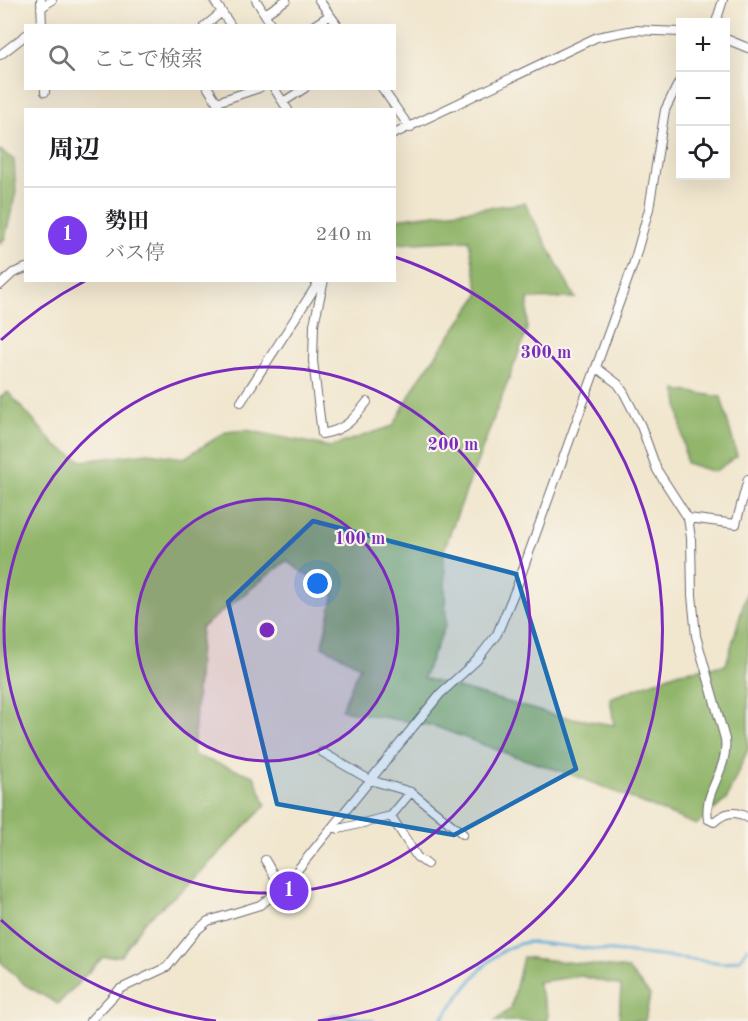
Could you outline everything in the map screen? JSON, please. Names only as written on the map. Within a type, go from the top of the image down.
[{"type":"street","points":[[41,24],[41,4],[52,0]]},
{"type":"street","points":[[214,0],[230,24]]},
{"type":"street","points":[[256,0],[272,24]]},
{"type":"street","points":[[265,14],[286,0]]},
{"type":"street","points":[[319,0],[337,24]]},
{"type":"street","points":[[717,18],[723,0]]},
{"type":"street","points":[[207,24],[222,12]]},
{"type":"street","points":[[316,24],[330,15]]},
{"type":"street","points":[[396,133],[597,38],[634,30],[676,32]]},
{"type":"street","points":[[0,55],[24,37]]},
{"type":"street","points":[[730,41],[748,48]]},
{"type":"street","points":[[90,1021],[120,989],[167,967],[196,931],[208,921],[260,904],[282,889],[440,694],[489,647],[497,634],[597,368],[648,209],[665,110],[676,89]]},
{"type":"street","points":[[209,90],[219,106],[255,90]]},
{"type":"street","points":[[275,90],[286,106],[303,90]]},
{"type":"street","points":[[383,90],[410,128]]},
{"type":"street","points":[[0,285],[13,273],[24,269]]},
{"type":"street","points":[[241,402],[321,282]]},
{"type":"street","points":[[322,282],[314,324],[313,361],[322,434],[338,431],[349,425],[367,402]]},
{"type":"street","points":[[597,368],[618,384],[624,393],[642,426],[657,470],[688,518],[696,636],[727,755],[708,802],[708,819],[714,822],[732,812],[738,812],[748,818]]},
{"type":"street","points":[[688,518],[736,524],[748,479]]},
{"type":"street","points":[[322,752],[370,780],[411,792],[463,834]]},
{"type":"street","points":[[333,827],[339,829],[391,816],[411,792]]},
{"type":"street","points":[[391,816],[417,857],[427,864]]},
{"type":"street","points":[[265,860],[282,889]]},
{"type":"highlighted area","points":[[313,521],[516,574],[576,769],[454,835],[277,804],[228,602]]},
{"type":"green space","points":[[0,150],[14,160],[16,192],[5,238],[0,243]]},
{"type":"green space","points":[[525,203],[575,298],[528,299],[527,331],[444,549],[446,624],[423,678],[553,715],[614,725],[610,698],[680,672],[726,665],[748,588],[748,749],[726,800],[696,825],[579,777],[508,754],[434,726],[341,710],[360,666],[322,646],[334,594],[286,561],[201,628],[193,755],[254,776],[266,805],[190,883],[144,922],[121,956],[103,957],[58,1004],[25,985],[0,961],[0,397],[8,392],[56,446],[82,461],[148,453],[184,458],[226,432],[246,430],[330,447],[393,426],[417,382],[479,295],[469,240],[396,244],[396,219]]},
{"type":"green space","points":[[676,390],[721,397],[737,456],[714,472],[686,463]]},
{"type":"green space","points":[[523,957],[628,969],[650,995],[645,1021],[619,1021],[621,986],[581,976],[537,982],[548,1013],[547,1021],[495,1021],[511,1008]]},
{"type":"waterway","points":[[440,1021],[478,972],[489,962],[501,952],[528,942],[725,963],[740,959],[748,948]]},
{"type":"waterway","points":[[318,1021],[334,1015],[373,1021]]},
{"type":"place","name":"勢田","points":[[289,891]]}]
